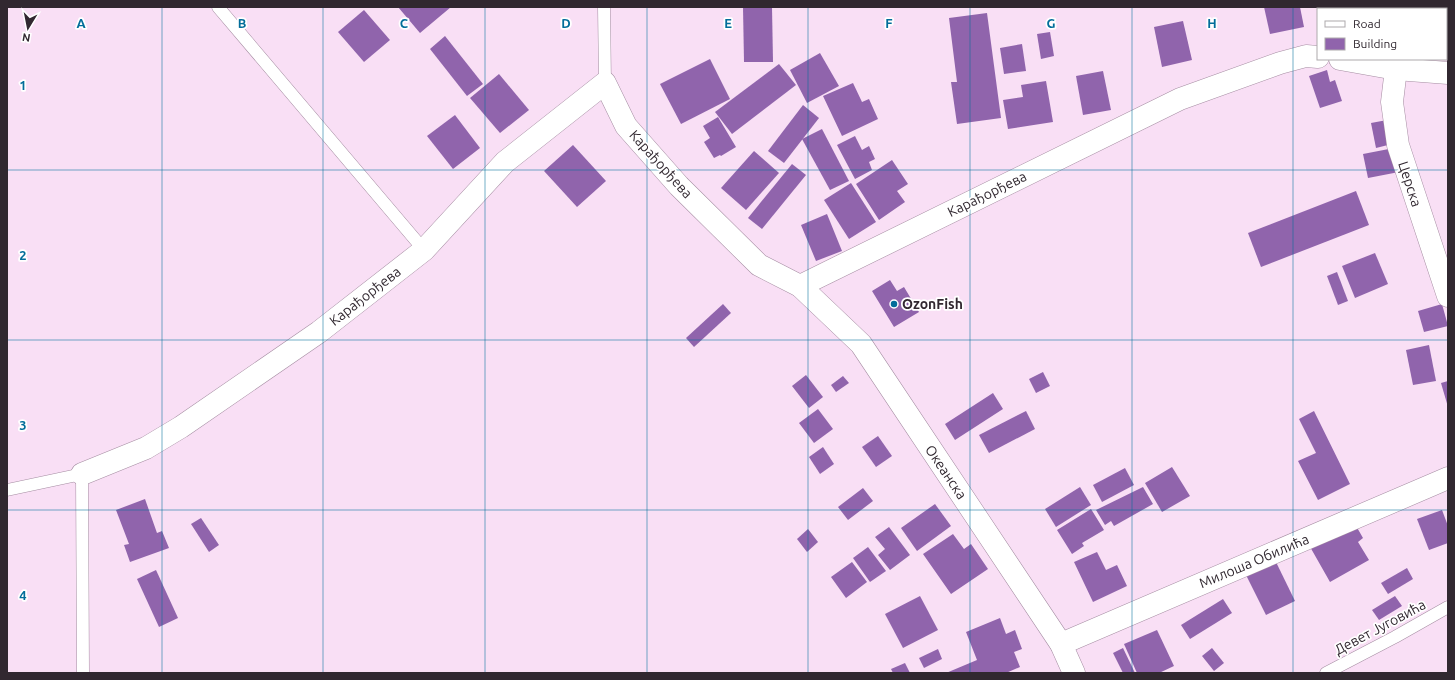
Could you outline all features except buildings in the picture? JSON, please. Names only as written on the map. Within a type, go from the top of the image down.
[{"type":"street","name":"Карађорђева","points":[[82,474],[146,448],[181,427],[319,332],[424,250],[505,162],[605,83],[626,126],[679,186],[759,265],[800,286],[1180,99],[1280,63],[1306,56],[1317,57]]},
{"type":"street","points":[[1346,60],[1396,69],[1448,73]]},
{"type":"street","name":"Церска","points":[[1396,69],[1392,102],[1398,145],[1448,296]]},
{"type":"street","name":"Океанска","points":[[800,286],[861,344],[1061,644],[1074,673]]},
{"type":"street","name":"Милоша Обилића","points":[[1061,644],[1448,478]]},
{"type":"lane","points":[[218,7],[424,250]]},
{"type":"lane","points":[[604,7],[605,83]]},
{"type":"lane","points":[[7,490],[82,474],[83,673]]},
{"type":"lane","name":"Девет Југовића","points":[[1326,673],[1448,607]]},
{"type":"place","name":"OzonFish","points":[[894,304]]}]
